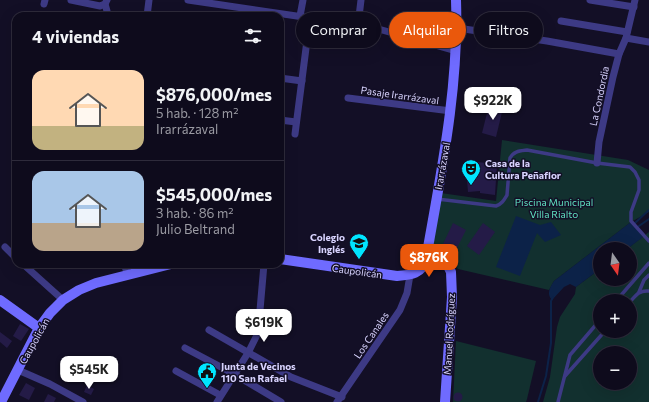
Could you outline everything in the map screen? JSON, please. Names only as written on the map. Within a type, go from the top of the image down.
[{"type":"main road","name":"Irarrázaval","points":[[456,0],[456,12]]},
{"type":"main road","name":"Irarrázaval","points":[[410,275],[422,269],[426,259],[451,111],[456,48]]},
{"type":"main road","name":"Manuel Rodríguez","points":[[426,259],[440,262],[448,266],[452,272],[452,297],[445,402]]},
{"type":"main road","name":"Caupolicán","points":[[284,261],[385,275],[410,275]]},
{"type":"main road","name":"Caupolicán","points":[[1,402],[39,328],[50,313],[63,300],[87,286],[155,268]]},
{"type":"main road","points":[[0,300],[39,328]]},
{"type":"street","points":[[71,0],[100,6],[106,2],[107,12]]},
{"type":"street","points":[[148,12],[150,0]]},
{"type":"street","points":[[188,0],[236,3],[280,12]]},
{"type":"street","points":[[301,12],[303,0]]},
{"type":"street","points":[[358,12],[361,0]]},
{"type":"street","points":[[590,0],[635,4]]},
{"type":"street","name":"La Condordia","points":[[597,163],[599,142],[619,54],[635,4]]},
{"type":"street","points":[[284,13],[296,15]]},
{"type":"street","points":[[561,21],[626,35],[649,42]]},
{"type":"street","points":[[466,29],[547,41],[619,54]]},
{"type":"street","points":[[381,30],[456,51]]},
{"type":"street","points":[[295,134],[306,48]]},
{"type":"street","points":[[284,79],[302,81]]},
{"type":"street","name":"Pasaje Irarrázaval","points":[[348,98],[451,111]]},
{"type":"street","points":[[284,120],[296,122]]},
{"type":"street","points":[[5,247],[12,254]]},
{"type":"street","points":[[27,268],[63,300]]},
{"type":"street","points":[[125,268],[128,275]]},
{"type":"street","points":[[176,371],[220,400],[258,333],[264,268]]},
{"type":"street","name":"Los Canales","points":[[340,399],[400,310],[407,293],[410,275]]},
{"type":"street","points":[[209,330],[291,377],[340,399]]},
{"type":"street","points":[[185,348],[234,374],[281,402]]},
{"type":"street","points":[[18,370],[50,384],[83,402]]},
{"type":"lane","points":[[436,199],[496,206],[500,205],[507,195],[510,158],[513,153],[518,151],[527,150],[597,163],[630,167],[635,172],[639,190],[631,212],[631,221],[647,240]]},
{"type":"lane","points":[[622,294],[649,263]]},
{"type":"lane","points":[[639,292],[644,280],[649,275]]},
{"type":"lane","points":[[639,292],[649,292]]},
{"type":"lane","points":[[558,402],[570,355],[593,328]]},
{"type":"lane","points":[[564,377],[599,338]]},
{"type":"green space","name":"Piscina Municipal Villa Rialto","points":[[502,140],[628,160],[649,170],[649,212],[631,222],[605,242],[593,242],[593,251],[554,281],[549,290],[458,269],[433,243],[441,193],[496,201]]},
{"type":"green space","points":[[649,232],[649,402],[543,402],[550,377],[557,327],[560,317],[575,294],[576,287],[593,274],[593,286],[637,286],[636,242]]},
{"type":"green space","points":[[456,341],[536,361],[526,402],[453,402]]},
{"type":"water","points":[[516,216],[540,225],[551,222],[561,235],[545,242],[537,233],[520,276],[496,267]]},
{"type":"water","points":[[631,222],[643,237],[636,242],[605,242]]},
{"type":"water","points":[[593,251],[593,274],[576,287],[570,284],[564,287],[552,300],[549,293],[554,281]]},
{"type":"building","points":[[489,105],[503,108],[496,137],[482,133]]},
{"type":"building","points":[[477,162],[497,164],[495,195],[480,193],[480,191],[468,192],[467,180],[469,180],[469,178],[478,177]]},
{"type":"building","points":[[453,223],[466,230],[456,250],[443,244]]},
{"type":"building","points":[[483,223],[495,232],[479,255],[467,246]]},
{"type":"building","points":[[20,324],[29,329],[21,341],[13,336]]},
{"type":"building","points":[[0,332],[12,341],[7,348],[0,342]]},
{"type":"building","points":[[26,383],[35,388],[29,400],[19,395]]},
{"type":"building","points":[[87,385],[94,389],[91,395],[84,392]]},
{"type":"building","points":[[458,392],[463,397],[458,402],[453,397]]},
{"type":"building","points":[[48,394],[56,398],[54,402],[44,402]]},
{"type":"waterway","points":[[634,224],[649,210]]},
{"type":"waterway","points":[[636,228],[649,219]]},
{"type":"waterway","points":[[538,402],[546,376],[551,343],[551,301],[553,297]]},
{"type":"place","name":"Casa de la Cultura Peñaflor","points":[[471,186]]},
{"type":"place","name":"Colegio Inglés","points":[[359,260]]},
{"type":"place","name":"Junta de Vecinos 110 San Rafael","points":[[207,389]]}]
